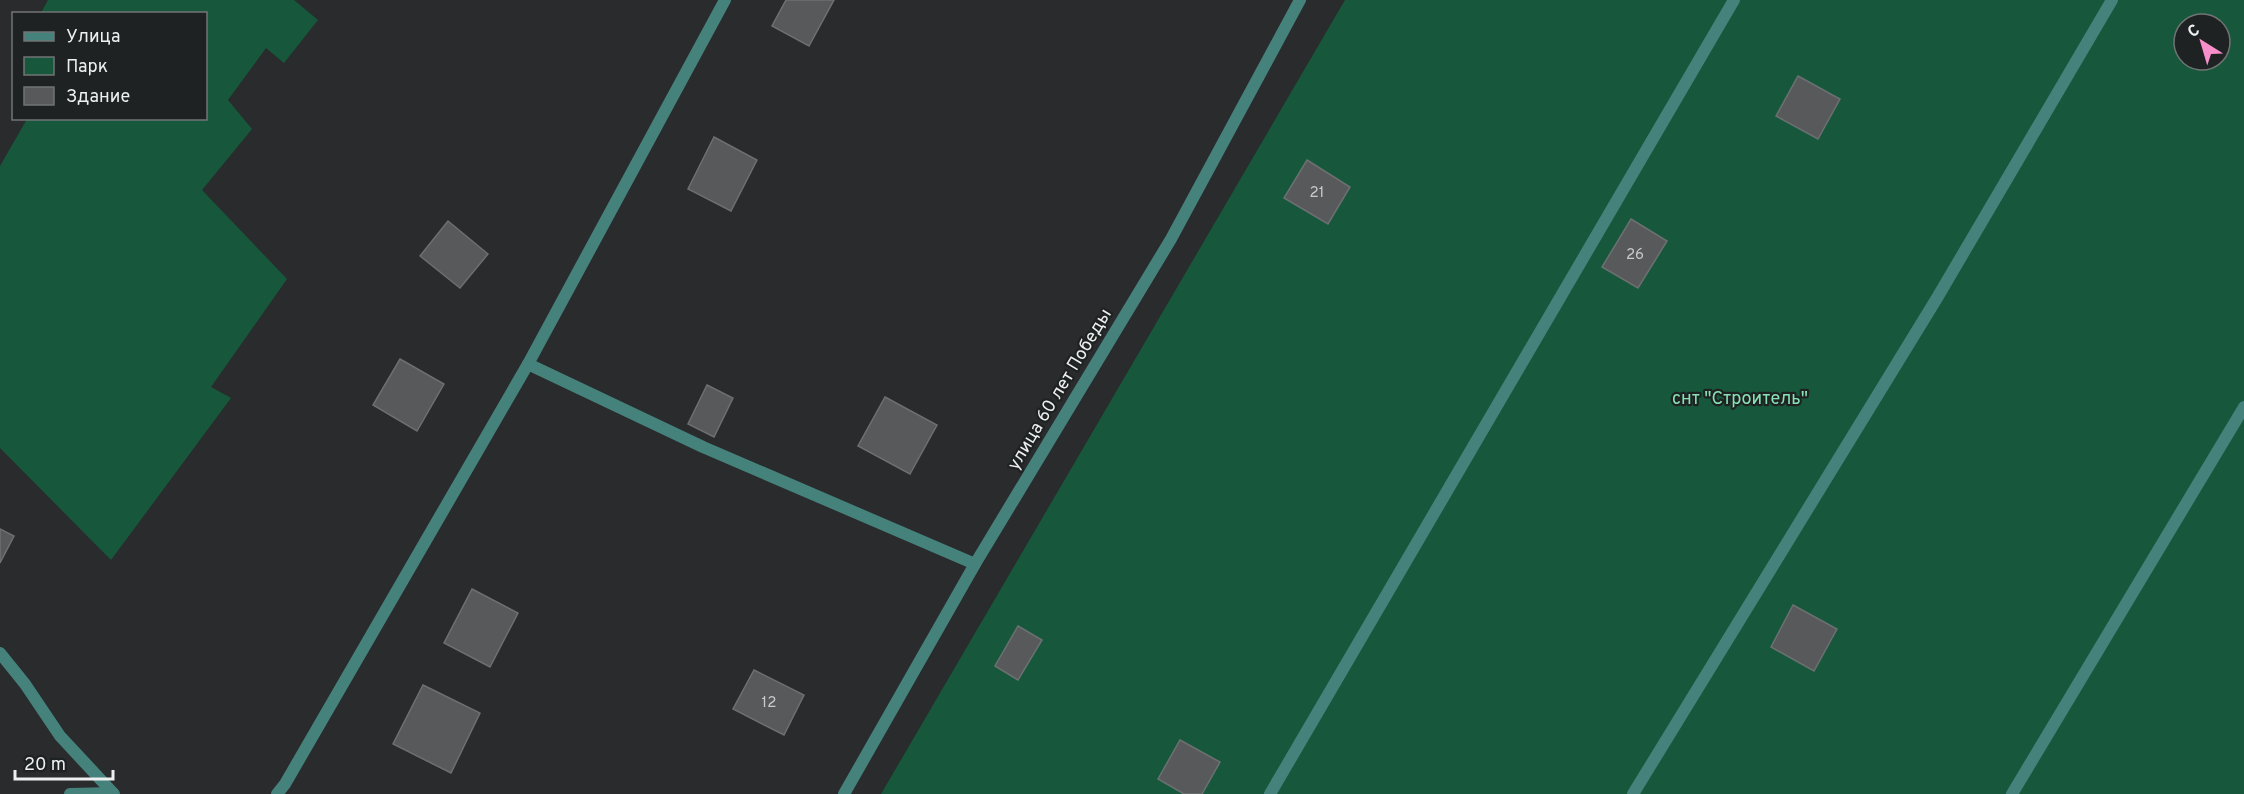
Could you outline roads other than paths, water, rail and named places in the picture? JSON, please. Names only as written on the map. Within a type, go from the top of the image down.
[{"type":"street","points":[[277,794],[285,784],[528,364],[725,0]]},
{"type":"street","name":"улица 60 лет Победы","points":[[843,794],[975,564],[1171,239],[1300,0]]},
{"type":"street","points":[[1270,794],[1734,0]]},
{"type":"street","points":[[1633,794],[1931,309],[2112,0]]},
{"type":"street","points":[[528,364],[703,447],[975,564]]},
{"type":"street","points":[[2012,794],[2244,407]]},
{"type":"street","points":[[0,653],[25,684],[60,736],[113,793]]},
{"type":"street","points":[[70,794],[113,793]]},
{"type":"park label","name":"снт \"Строитель\"","points":[[1740,398]]}]
